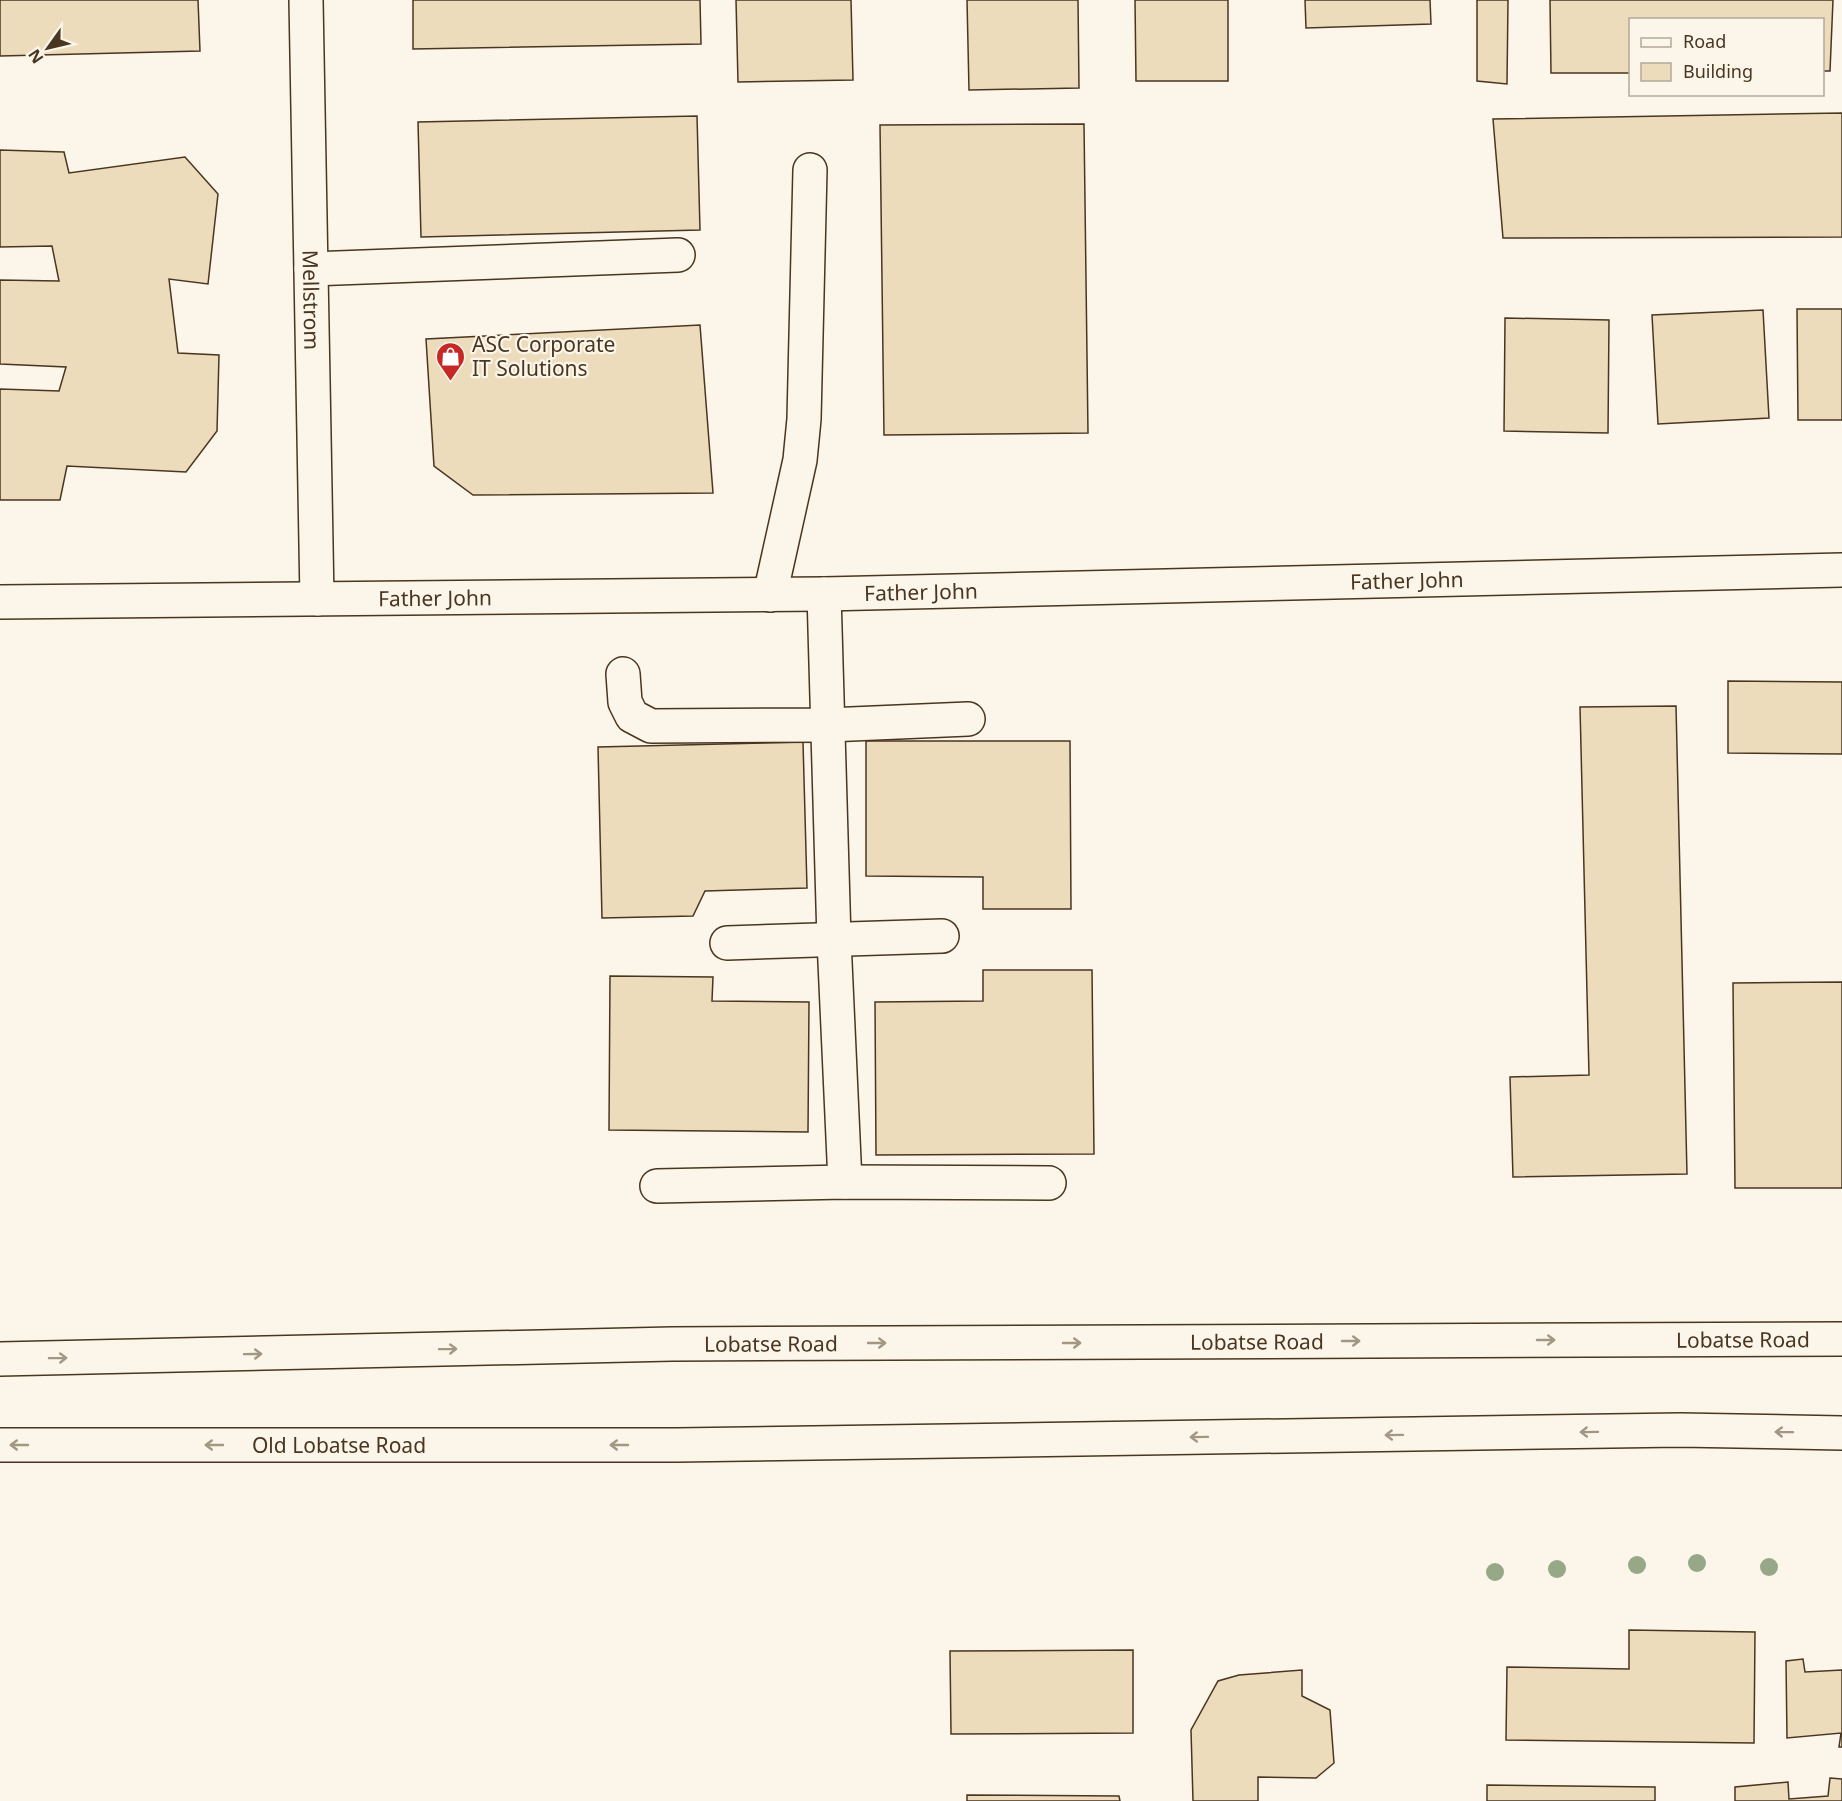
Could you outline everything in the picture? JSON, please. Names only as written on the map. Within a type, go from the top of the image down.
[{"type":"main road","name":"Mellstrom","points":[[306,0],[317,599]]},
{"type":"main road","points":[[770,595],[800,460],[804,419],[810,170]]},
{"type":"main road","points":[[311,269],[678,255]]},
{"type":"main road","name":"Father John","points":[[0,602],[770,595],[1842,570]]},
{"type":"main road","points":[[824,594],[834,940],[845,1182]]},
{"type":"main road","points":[[623,674],[625,702],[632,716],[651,726],[828,725],[968,719]]},
{"type":"main road","points":[[727,943],[942,936]]},
{"type":"main road","points":[[657,1186],[845,1182],[1049,1183]]},
{"type":"main road","name":"Lobatse Road","points":[[0,1359],[672,1344],[1842,1339]]},
{"type":"main road","name":"Old Lobatse Road","points":[[0,1445],[677,1445],[1680,1430],[1842,1433]]},
{"type":"building","points":[[0,0],[198,0],[200,51],[0,56]]},
{"type":"building","points":[[413,0],[700,0],[701,44],[413,49]]},
{"type":"building","points":[[736,0],[851,0],[853,80],[738,82]]},
{"type":"building","points":[[967,0],[1078,0],[1079,88],[969,90]]},
{"type":"building","points":[[1135,0],[1228,0],[1228,81],[1136,81]]},
{"type":"building","points":[[1305,0],[1430,0],[1431,24],[1306,28]]},
{"type":"building","points":[[1477,0],[1508,0],[1507,84],[1477,81]]},
{"type":"building","points":[[1550,0],[1833,0],[1830,71],[1824,71],[1824,18],[1629,18],[1629,73],[1551,73]]},
{"type":"building","points":[[1842,113],[1842,237],[1503,238],[1493,119]]},
{"type":"building","points":[[697,116],[700,230],[421,237],[418,122]]},
{"type":"building","points":[[1084,124],[1088,433],[884,435],[880,125]]},
{"type":"building","points":[[0,150],[64,152],[69,173],[185,157],[218,194],[208,284],[169,279],[178,353],[219,355],[217,431],[186,472],[67,466],[60,500],[0,500],[0,389],[59,391],[66,367],[0,364],[0,280],[59,281],[52,246],[0,247]]},
{"type":"building","points":[[1797,309],[1842,309],[1842,420],[1798,420]]},
{"type":"building","points":[[1763,310],[1769,418],[1658,424],[1652,315]]},
{"type":"building","points":[[1505,318],[1609,320],[1608,433],[1504,431]]},
{"type":"building","points":[[700,325],[713,493],[473,495],[434,466],[426,339]]},
{"type":"building","points":[[1728,681],[1842,682],[1842,754],[1728,753]]},
{"type":"building","points":[[1676,706],[1687,1174],[1513,1177],[1510,1077],[1589,1075],[1580,707]]},
{"type":"building","points":[[866,741],[1070,741],[1071,909],[983,909],[983,877],[866,876]]},
{"type":"building","points":[[803,742],[807,888],[705,891],[693,916],[602,918],[598,747]]},
{"type":"building","points":[[983,970],[1092,970],[1094,1154],[876,1155],[875,1002],[983,1001]]},
{"type":"building","points":[[610,976],[713,977],[712,1001],[809,1002],[808,1132],[609,1130]]},
{"type":"building","points":[[1842,982],[1842,1188],[1735,1188],[1733,983]]},
{"type":"building","points":[[1629,1630],[1755,1632],[1754,1743],[1506,1740],[1507,1667],[1629,1669]]},
{"type":"building","points":[[1133,1650],[1133,1733],[951,1734],[950,1651]]},
{"type":"building","points":[[1803,1659],[1805,1672],[1842,1670],[1842,1747],[1839,1747],[1841,1733],[1787,1738],[1786,1661]]},
{"type":"building","points":[[1302,1670],[1302,1696],[1330,1710],[1334,1763],[1316,1778],[1258,1777],[1258,1801],[1193,1801],[1191,1730],[1218,1681],[1239,1675]]},
{"type":"building","points":[[1830,1778],[1842,1779],[1842,1801],[1735,1801],[1735,1787],[1788,1782],[1789,1799],[1828,1796]]},
{"type":"building","points":[[1487,1785],[1655,1787],[1655,1801],[1487,1801]]},
{"type":"building","points":[[967,1795],[1119,1796],[1120,1801],[967,1801]]},
{"type":"place","name":"ASC Corporate IT Solutions","points":[[451,382]]}]
